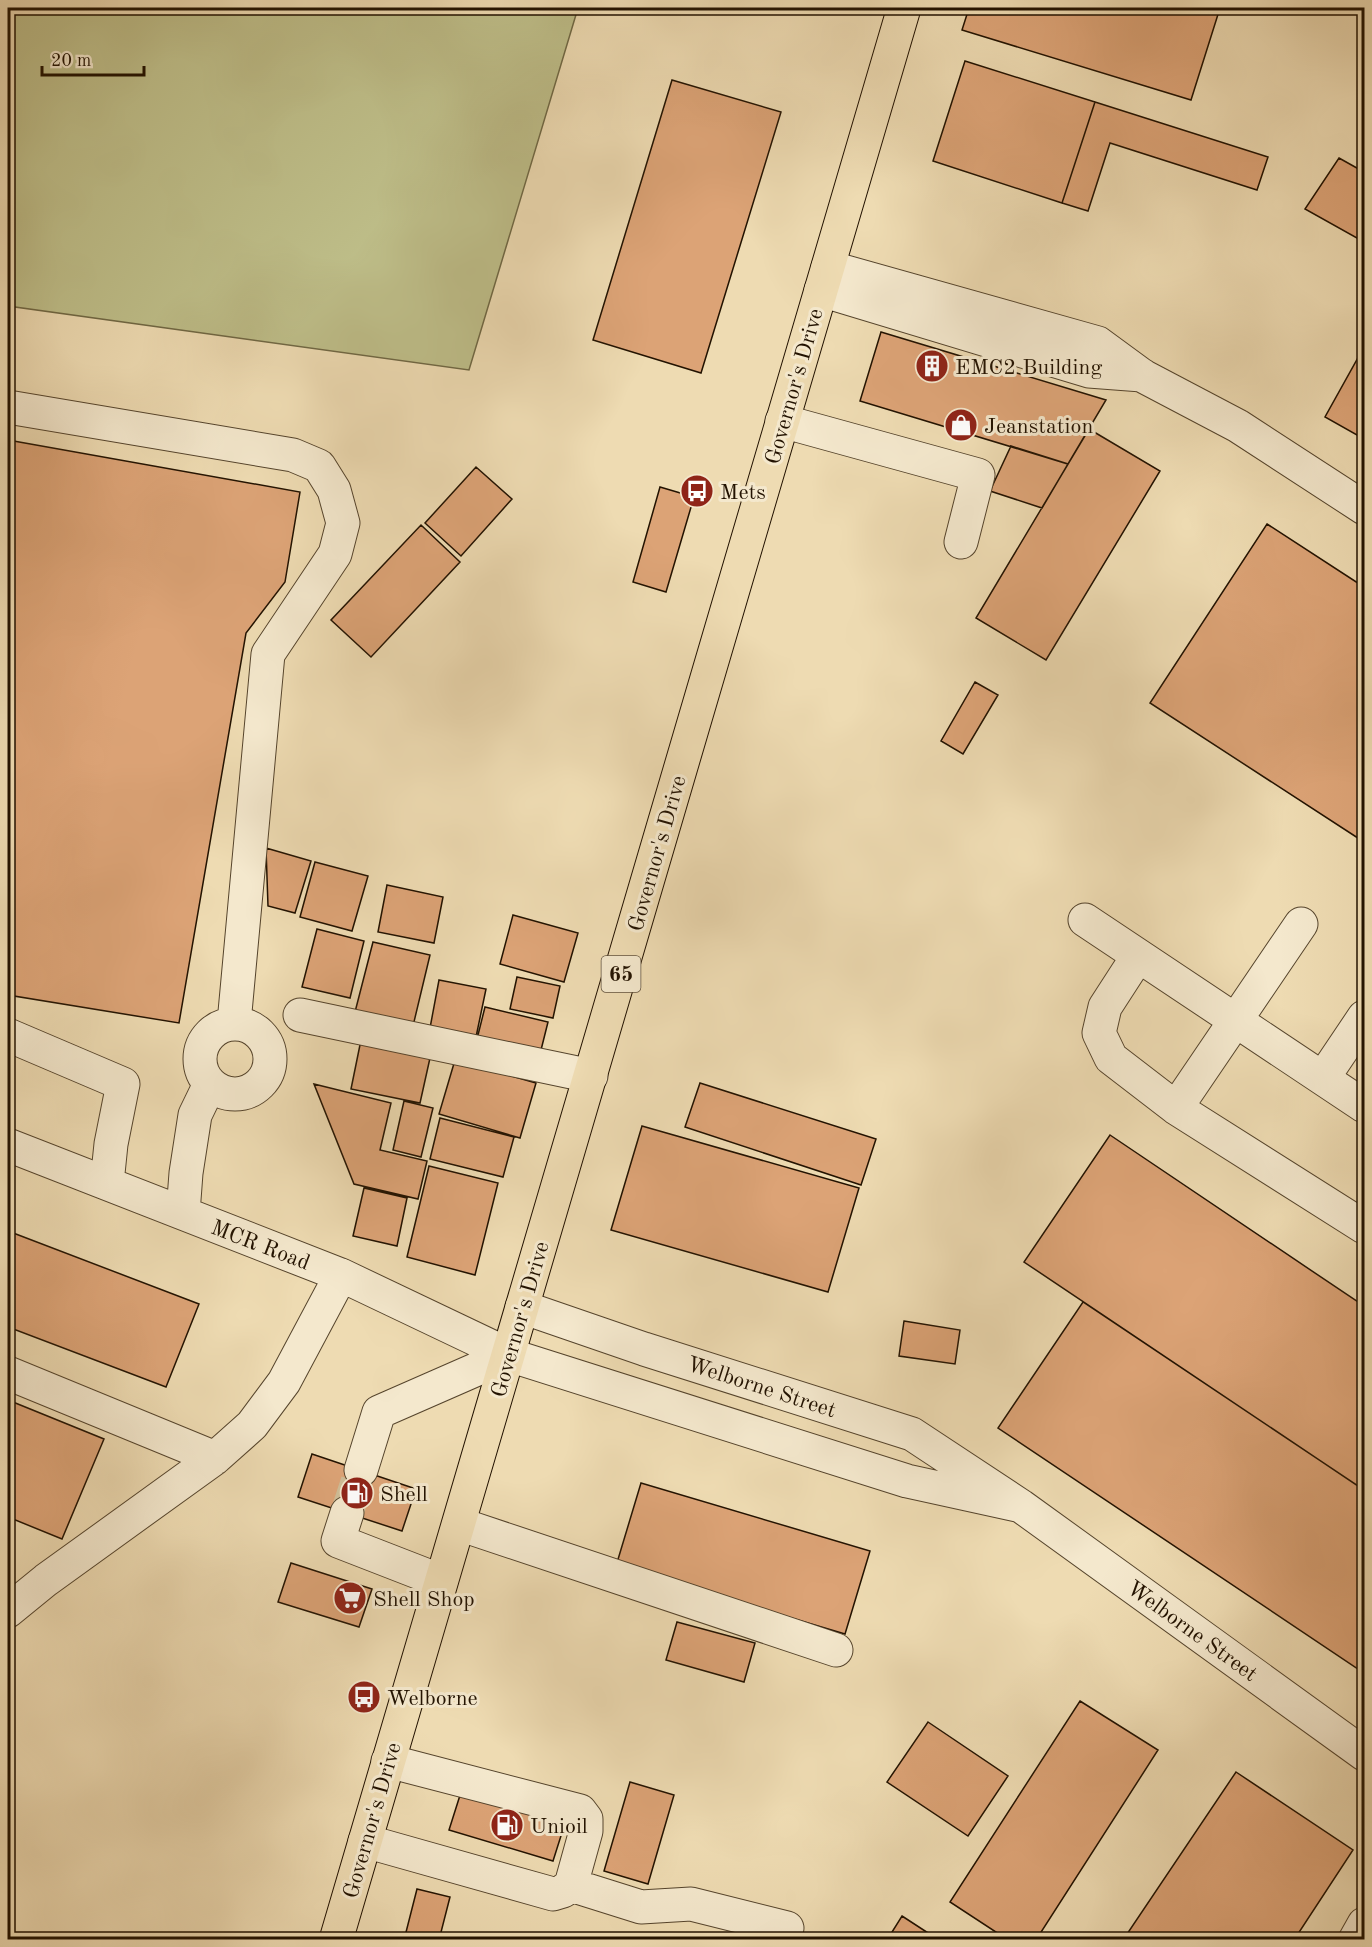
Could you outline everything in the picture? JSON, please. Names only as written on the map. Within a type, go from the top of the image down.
[{"type":"highway","name":"Governor's Drive","points":[[336,1940],[904,8]]},
{"type":"street","points":[[824,278],[1089,371],[1143,376],[1238,426],[1365,508]]},
{"type":"street","points":[[8,407],[292,455],[319,466],[334,490],[343,523],[336,554],[268,654],[234,1023]]},
{"type":"street","points":[[782,421],[978,475],[961,542]]},
{"type":"street","points":[[1085,920],[1365,1106]]},
{"type":"street","points":[[1176,1108],[1301,924]]},
{"type":"street","points":[[1138,956],[1105,1007],[1099,1033],[1111,1058],[1176,1108],[1365,1227]]},
{"type":"street","points":[[300,1015],[591,1076]]},
{"type":"street","points":[[1323,1078],[1365,1017]]},
{"type":"street","points":[[234,1023],[248,1026],[259,1033],[267,1045],[270,1058],[268,1072],[260,1083],[249,1091],[236,1094],[222,1091],[210,1084],[202,1073],[199,1059],[202,1046],[209,1035],[221,1026],[234,1023]]},
{"type":"street","points":[[8,1035],[123,1084],[111,1144],[107,1183]]},
{"type":"street","points":[[183,1213],[186,1173],[195,1115],[210,1084]]},
{"type":"street","name":"MCR Road","points":[[8,1145],[341,1275],[509,1354]]},
{"type":"street","points":[[8,1611],[46,1580],[215,1458],[252,1425],[284,1382],[341,1275]]},
{"type":"street","name":"Welborne Street","points":[[522,1307],[912,1434],[1021,1506],[1365,1754]]},
{"type":"street","points":[[361,1470],[379,1412],[509,1354]]},
{"type":"street","name":"Welborne Street","points":[[509,1354],[908,1481],[1021,1506]]},
{"type":"street","points":[[8,1373],[215,1458]]},
{"type":"street","points":[[347,1513],[338,1541],[441,1581]]},
{"type":"street","points":[[459,1524],[836,1650]]},
{"type":"street","points":[[365,1841],[553,1894],[563,1891],[570,1885],[586,1831],[586,1819],[580,1811],[388,1761]]},
{"type":"street","points":[[570,1885],[641,1907],[691,1904],[787,1928]]},
{"type":"street","points":[[1355,1940],[1365,1924]]},
{"type":"green space","points":[[8,8],[578,8],[469,370],[8,306]]},
{"type":"building","points":[[969,8],[1220,8],[1191,100],[962,30]]},
{"type":"building","points":[[1294,8],[1317,8],[1315,14]]},
{"type":"building","points":[[965,61],[1095,102],[1062,203],[933,161]]},
{"type":"building","points":[[672,80],[781,112],[701,373],[593,340]]},
{"type":"building","points":[[1095,102],[1268,157],[1257,190],[1110,143],[1088,211],[1062,203]]},
{"type":"building","points":[[1339,158],[1364,172],[1364,242],[1305,209]]},
{"type":"building","name":"EMC2 Building","points":[[881,332],[1106,400],[1068,464],[860,401]]},
{"type":"building","points":[[1364,347],[1364,439],[1325,417]]},
{"type":"building","points":[[1089,429],[1160,471],[1046,660],[976,618]]},
{"type":"building","points":[[8,440],[300,492],[285,582],[246,633],[179,1023],[8,995]]},
{"type":"building","points":[[1011,446],[1068,464],[1042,508],[990,491]]},
{"type":"building","points":[[476,467],[512,499],[461,556],[425,523]]},
{"type":"building","points":[[660,487],[694,497],[666,592],[633,582]]},
{"type":"building","points":[[1267,524],[1364,587],[1364,842],[1150,703]]},
{"type":"building","points":[[421,525],[460,562],[371,657],[331,620]]},
{"type":"building","points":[[975,682],[998,695],[963,754],[941,741]]},
{"type":"building","points":[[266,848],[311,861],[295,913],[268,906]]},
{"type":"building","points":[[315,862],[368,876],[352,931],[300,917]]},
{"type":"building","points":[[387,885],[443,897],[434,943],[378,932]]},
{"type":"building","points":[[513,915],[578,933],[564,982],[500,964]]},
{"type":"building","points":[[317,929],[364,941],[350,998],[302,987]]},
{"type":"building","points":[[373,942],[430,955],[413,1026],[355,1012]]},
{"type":"building","points":[[517,977],[560,986],[553,1018],[510,1009]]},
{"type":"building","points":[[439,980],[486,989],[476,1037],[430,1028]]},
{"type":"building","points":[[485,1007],[548,1022],[540,1054],[477,1039]]},
{"type":"building","points":[[362,1035],[432,1049],[420,1103],[351,1089]]},
{"type":"building","points":[[455,1060],[536,1083],[520,1138],[439,1114]]},
{"type":"building","points":[[700,1083],[876,1139],[861,1185],[685,1127]]},
{"type":"building","points":[[314,1084],[391,1103],[380,1150],[427,1161],[418,1199],[354,1184]]},
{"type":"building","points":[[404,1101],[433,1108],[421,1157],[393,1150]]},
{"type":"building","points":[[440,1118],[514,1137],[503,1177],[430,1159]]},
{"type":"building","points":[[642,1126],[859,1188],[828,1292],[611,1230]]},
{"type":"building","points":[[1110,1135],[1364,1306],[1364,1490],[1024,1262]]},
{"type":"building","points":[[429,1166],[498,1183],[475,1275],[407,1257]]},
{"type":"building","points":[[364,1188],[407,1198],[397,1246],[353,1236]]},
{"type":"building","points":[[8,1231],[199,1304],[166,1387],[8,1327]]},
{"type":"building","points":[[1083,1302],[1364,1490],[1364,1673],[998,1428]]},
{"type":"building","points":[[904,1321],[960,1330],[955,1364],[899,1356]]},
{"type":"building","points":[[8,1400],[104,1439],[62,1539],[8,1517]]},
{"type":"building","name":"Shell","points":[[312,1454],[416,1489],[402,1531],[298,1497]]},
{"type":"building","points":[[641,1483],[870,1551],[845,1634],[616,1566]]},
{"type":"building","points":[[291,1563],[372,1589],[359,1627],[278,1602]]},
{"type":"building","points":[[677,1622],[755,1643],[744,1682],[666,1660]]},
{"type":"building","points":[[1080,1701],[1158,1750],[1036,1940],[1008,1940],[950,1902]]},
{"type":"building","points":[[928,1722],[1008,1776],[968,1836],[887,1782]]},
{"type":"building","points":[[1236,1772],[1353,1850],[1294,1940],[1123,1940]]},
{"type":"building","points":[[630,1782],[674,1795],[648,1884],[604,1871]]},
{"type":"building","name":"Unioil","points":[[462,1789],[566,1820],[553,1861],[449,1830]]},
{"type":"building","points":[[417,1889],[450,1897],[439,1940],[404,1940]]},
{"type":"building","points":[[902,1916],[939,1940],[887,1940]]},
{"type":"tunnel","points":[[347,1513],[361,1470]]},
{"type":"place","name":"EMC2 Building","points":[[932,366]]},
{"type":"place","name":"Jeanstation","points":[[961,425]]},
{"type":"place","name":"Mets","points":[[697,491]]},
{"type":"place","name":"Shell","points":[[357,1493]]},
{"type":"place","name":"Shell Shop","points":[[350,1598]]},
{"type":"place","name":"Welborne","points":[[364,1697]]},
{"type":"place","name":"Unioil","points":[[507,1825]]}]
